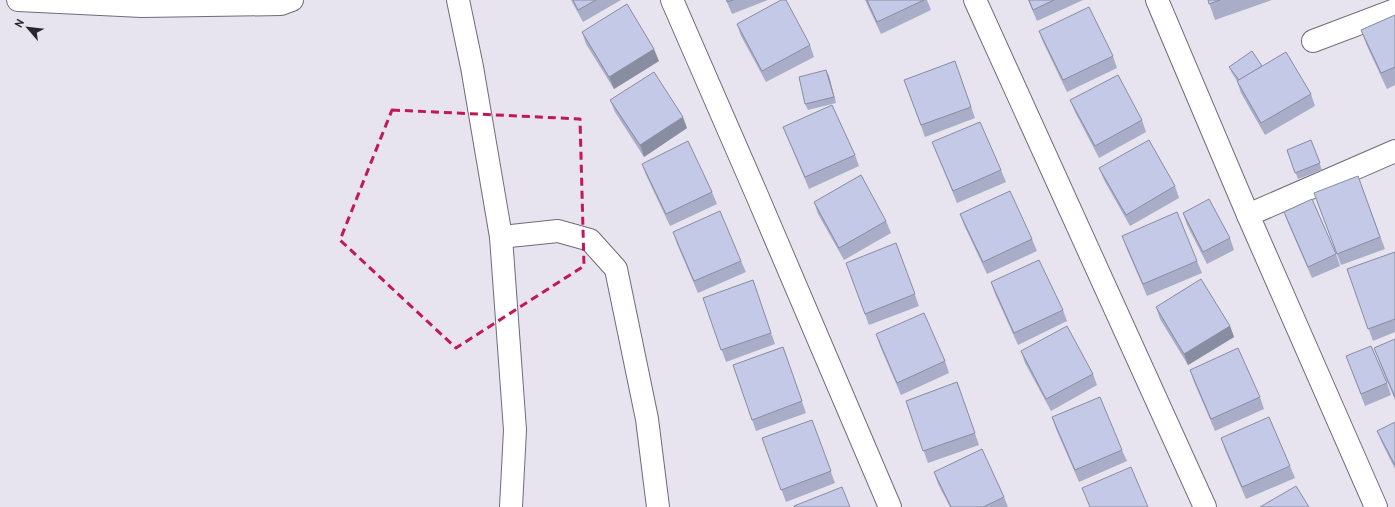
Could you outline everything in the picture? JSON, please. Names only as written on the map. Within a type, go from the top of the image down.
[{"type":"street","points":[[18,0],[142,6],[281,4],[292,0]]},
{"type":"street","points":[[458,0],[472,67],[501,237],[515,430],[511,507]]},
{"type":"street","points":[[672,0],[890,507]]},
{"type":"street","points":[[975,0],[1205,507]]},
{"type":"street","points":[[1157,0],[1248,215],[1376,507]]},
{"type":"street","points":[[1313,41],[1395,10]]},
{"type":"street","points":[[1248,215],[1393,158]]},
{"type":"street","points":[[501,237],[558,231],[590,240],[616,269],[647,419],[658,507]]},
{"type":"highlighted area","points":[[392,110],[580,119],[584,266],[456,348],[340,240]]},
{"type":"building","points":[[573,0],[596,0],[578,10]]},
{"type":"building","points":[[781,0],[786,0],[810,45],[762,71],[737,24]]},
{"type":"building","points":[[867,0],[924,0],[877,22]]},
{"type":"building","points":[[1029,0],[1054,0],[1033,10]]},
{"type":"building","points":[[1208,0],[1220,0],[1209,4]]},
{"type":"building","points":[[627,4],[654,49],[609,77],[582,32]]},
{"type":"building","points":[[1089,7],[1113,56],[1063,80],[1039,31]]},
{"type":"building","points":[[1395,15],[1395,67],[1381,73],[1361,30]]},
{"type":"building","points":[[1252,51],[1262,66],[1239,80],[1229,67]]},
{"type":"building","points":[[1286,52],[1311,94],[1261,123],[1237,81]]},
{"type":"building","points":[[955,61],[971,107],[921,125],[904,80]]},
{"type":"building","points":[[826,70],[834,97],[805,104],[799,77]]},
{"type":"building","points":[[654,72],[683,117],[640,145],[610,100]]},
{"type":"building","points":[[1118,75],[1142,120],[1095,146],[1070,100]]},
{"type":"building","points":[[832,105],[855,155],[805,177],[783,127]]},
{"type":"building","points":[[980,122],[1001,170],[953,191],[932,142]]},
{"type":"building","points":[[1149,140],[1175,186],[1126,215],[1099,168]]},
{"type":"building","points":[[1311,140],[1320,163],[1295,173],[1287,150]]},
{"type":"building","points":[[688,141],[712,192],[666,214],[642,164]]},
{"type":"building","points":[[861,175],[886,221],[839,248],[814,202]]},
{"type":"building","points":[[1358,176],[1380,237],[1337,254],[1314,193]]},
{"type":"building","points":[[1010,191],[1032,239],[983,262],[960,214]]},
{"type":"building","points":[[1209,199],[1230,238],[1203,252],[1183,213]]},
{"type":"building","points":[[1312,199],[1336,254],[1308,267],[1284,212]]},
{"type":"building","points":[[720,211],[741,261],[694,281],[673,232]]},
{"type":"building","points":[[1177,212],[1197,261],[1143,284],[1122,236]]},
{"type":"building","points":[[896,243],[915,294],[865,314],[846,263]]},
{"type":"building","points":[[1395,252],[1395,319],[1368,329],[1347,269]]},
{"type":"building","points":[[1039,260],[1063,310],[1014,333],[991,282]]},
{"type":"building","points":[[1201,279],[1230,326],[1184,354],[1156,307]]},
{"type":"building","points":[[753,280],[771,333],[721,350],[703,298]]},
{"type":"building","points":[[924,313],[945,361],[897,383],[876,334]]},
{"type":"building","points":[[1067,326],[1093,374],[1046,399],[1021,351]]},
{"type":"building","points":[[1395,339],[1395,397],[1374,348]]},
{"type":"building","points":[[1371,346],[1387,383],[1361,394],[1346,356]]},
{"type":"building","points":[[783,347],[802,401],[752,420],[733,365]]},
{"type":"building","points":[[1238,348],[1260,397],[1211,419],[1190,370]]},
{"type":"building","points":[[957,382],[975,433],[923,451],[906,401]]},
{"type":"building","points":[[1100,397],[1122,450],[1075,470],[1052,417]]},
{"type":"building","points":[[1269,417],[1290,466],[1242,487],[1221,438]]},
{"type":"building","points":[[812,420],[831,471],[781,490],[762,438]]},
{"type":"building","points":[[1395,422],[1395,465],[1377,431]]},
{"type":"building","points":[[982,449],[1004,497],[983,507],[951,507],[934,472]]},
{"type":"building","points":[[1131,467],[1148,507],[1090,507],[1082,488]]},
{"type":"building","points":[[1296,486],[1309,507],[1260,507]]},
{"type":"building","points":[[842,487],[850,507],[794,507],[794,506]]}]
